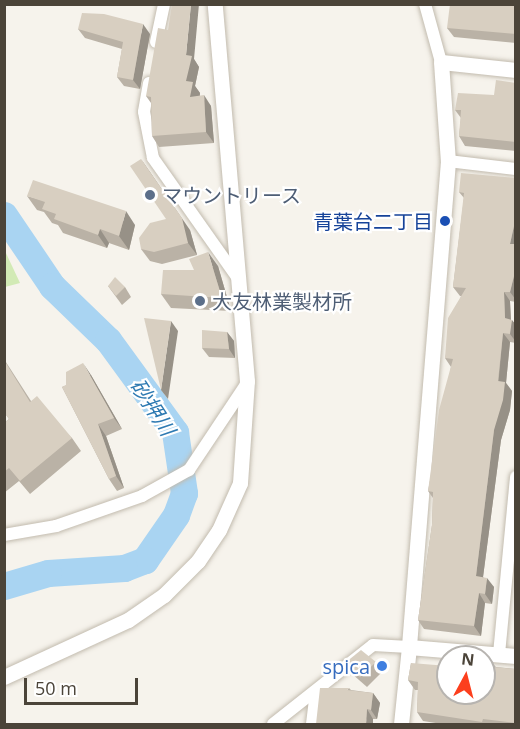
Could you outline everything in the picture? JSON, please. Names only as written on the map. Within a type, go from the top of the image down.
[{"type":"street","points":[[164,4],[144,112],[153,159],[240,280]]},
{"type":"street","points":[[4,677],[128,620],[182,580],[219,530],[240,483],[247,381],[215,4]]},
{"type":"street","points":[[401,724],[448,161],[441,62],[425,4]]},
{"type":"street","points":[[441,62],[516,70]]},
{"type":"street","points":[[448,161],[516,169]]},
{"type":"street","points":[[4,535],[56,526],[142,496],[189,470],[247,381]]},
{"type":"street","points":[[499,654],[513,537],[516,477]]},
{"type":"street","points":[[273,724],[373,645],[516,656]]},
{"type":"street","points":[[312,724],[315,691]]},
{"type":"green space","points":[[5,251],[20,283],[4,287]]},
{"type":"building","points":[[172,4],[191,4],[186,55],[192,56],[186,81],[193,82],[190,97],[204,95],[206,132],[152,136],[151,97],[146,96],[158,28],[168,30]]},
{"type":"building","points":[[450,4],[516,4],[516,34],[447,28]]},
{"type":"building","points":[[82,13],[104,14],[143,24],[133,80],[117,77],[123,42],[78,29]]},
{"type":"building","points":[[496,80],[516,83],[516,142],[459,136],[461,110],[455,110],[458,93],[494,95]]},
{"type":"building","points":[[141,159],[182,218],[188,243],[154,252],[141,249],[139,238],[150,223],[166,219],[130,166]]},
{"type":"building","points":[[461,173],[516,178],[516,217],[510,244],[516,244],[516,268],[510,292],[504,292],[505,318],[512,320],[510,334],[503,333],[498,381],[505,382],[503,400],[494,430],[476,576],[487,578],[485,594],[479,593],[474,626],[418,620],[432,525],[433,492],[428,491],[439,410],[453,359],[445,358],[448,318],[466,288],[453,287],[464,193],[459,192]]},
{"type":"building","points":[[33,180],[126,211],[119,236],[100,229],[98,235],[54,219],[56,214],[42,209],[45,202],[27,196]]},
{"type":"building","points":[[208,252],[222,298],[161,294],[163,270],[194,270],[189,259]]},
{"type":"building","points":[[115,277],[125,287],[116,296],[108,286]]},
{"type":"building","points":[[144,318],[171,321],[161,390]]},
{"type":"building","points":[[202,330],[227,332],[229,349],[202,348]]},
{"type":"building","points":[[4,360],[30,402],[37,396],[72,438],[20,481],[9,468],[4,472],[4,423],[9,419],[4,412]]},
{"type":"building","points":[[83,363],[114,418],[98,424],[116,476],[109,479],[62,387],[66,385],[66,372]]},
{"type":"building","points":[[361,650],[376,662],[360,677],[345,663]]},
{"type":"building","points":[[411,663],[436,665],[436,705],[496,705],[496,667],[516,669],[516,723],[483,719],[482,722],[417,712],[418,682],[408,680]]},
{"type":"building","points":[[320,688],[349,688],[347,690],[373,693],[371,710],[367,709],[366,724],[316,724]]},
{"type":"waterway","name":"砂押川","points":[[4,215],[52,286],[108,340],[175,432],[184,493],[176,515],[145,560],[124,568],[48,573],[4,586]]},
{"type":"place","name":"マウントリース","points":[[150,195]]},
{"type":"place","name":"青葉台二丁目","points":[[445,221]]},
{"type":"place","name":"大友林業製材所","points":[[200,301]]},
{"type":"place","name":"spica","points":[[382,666]]}]
